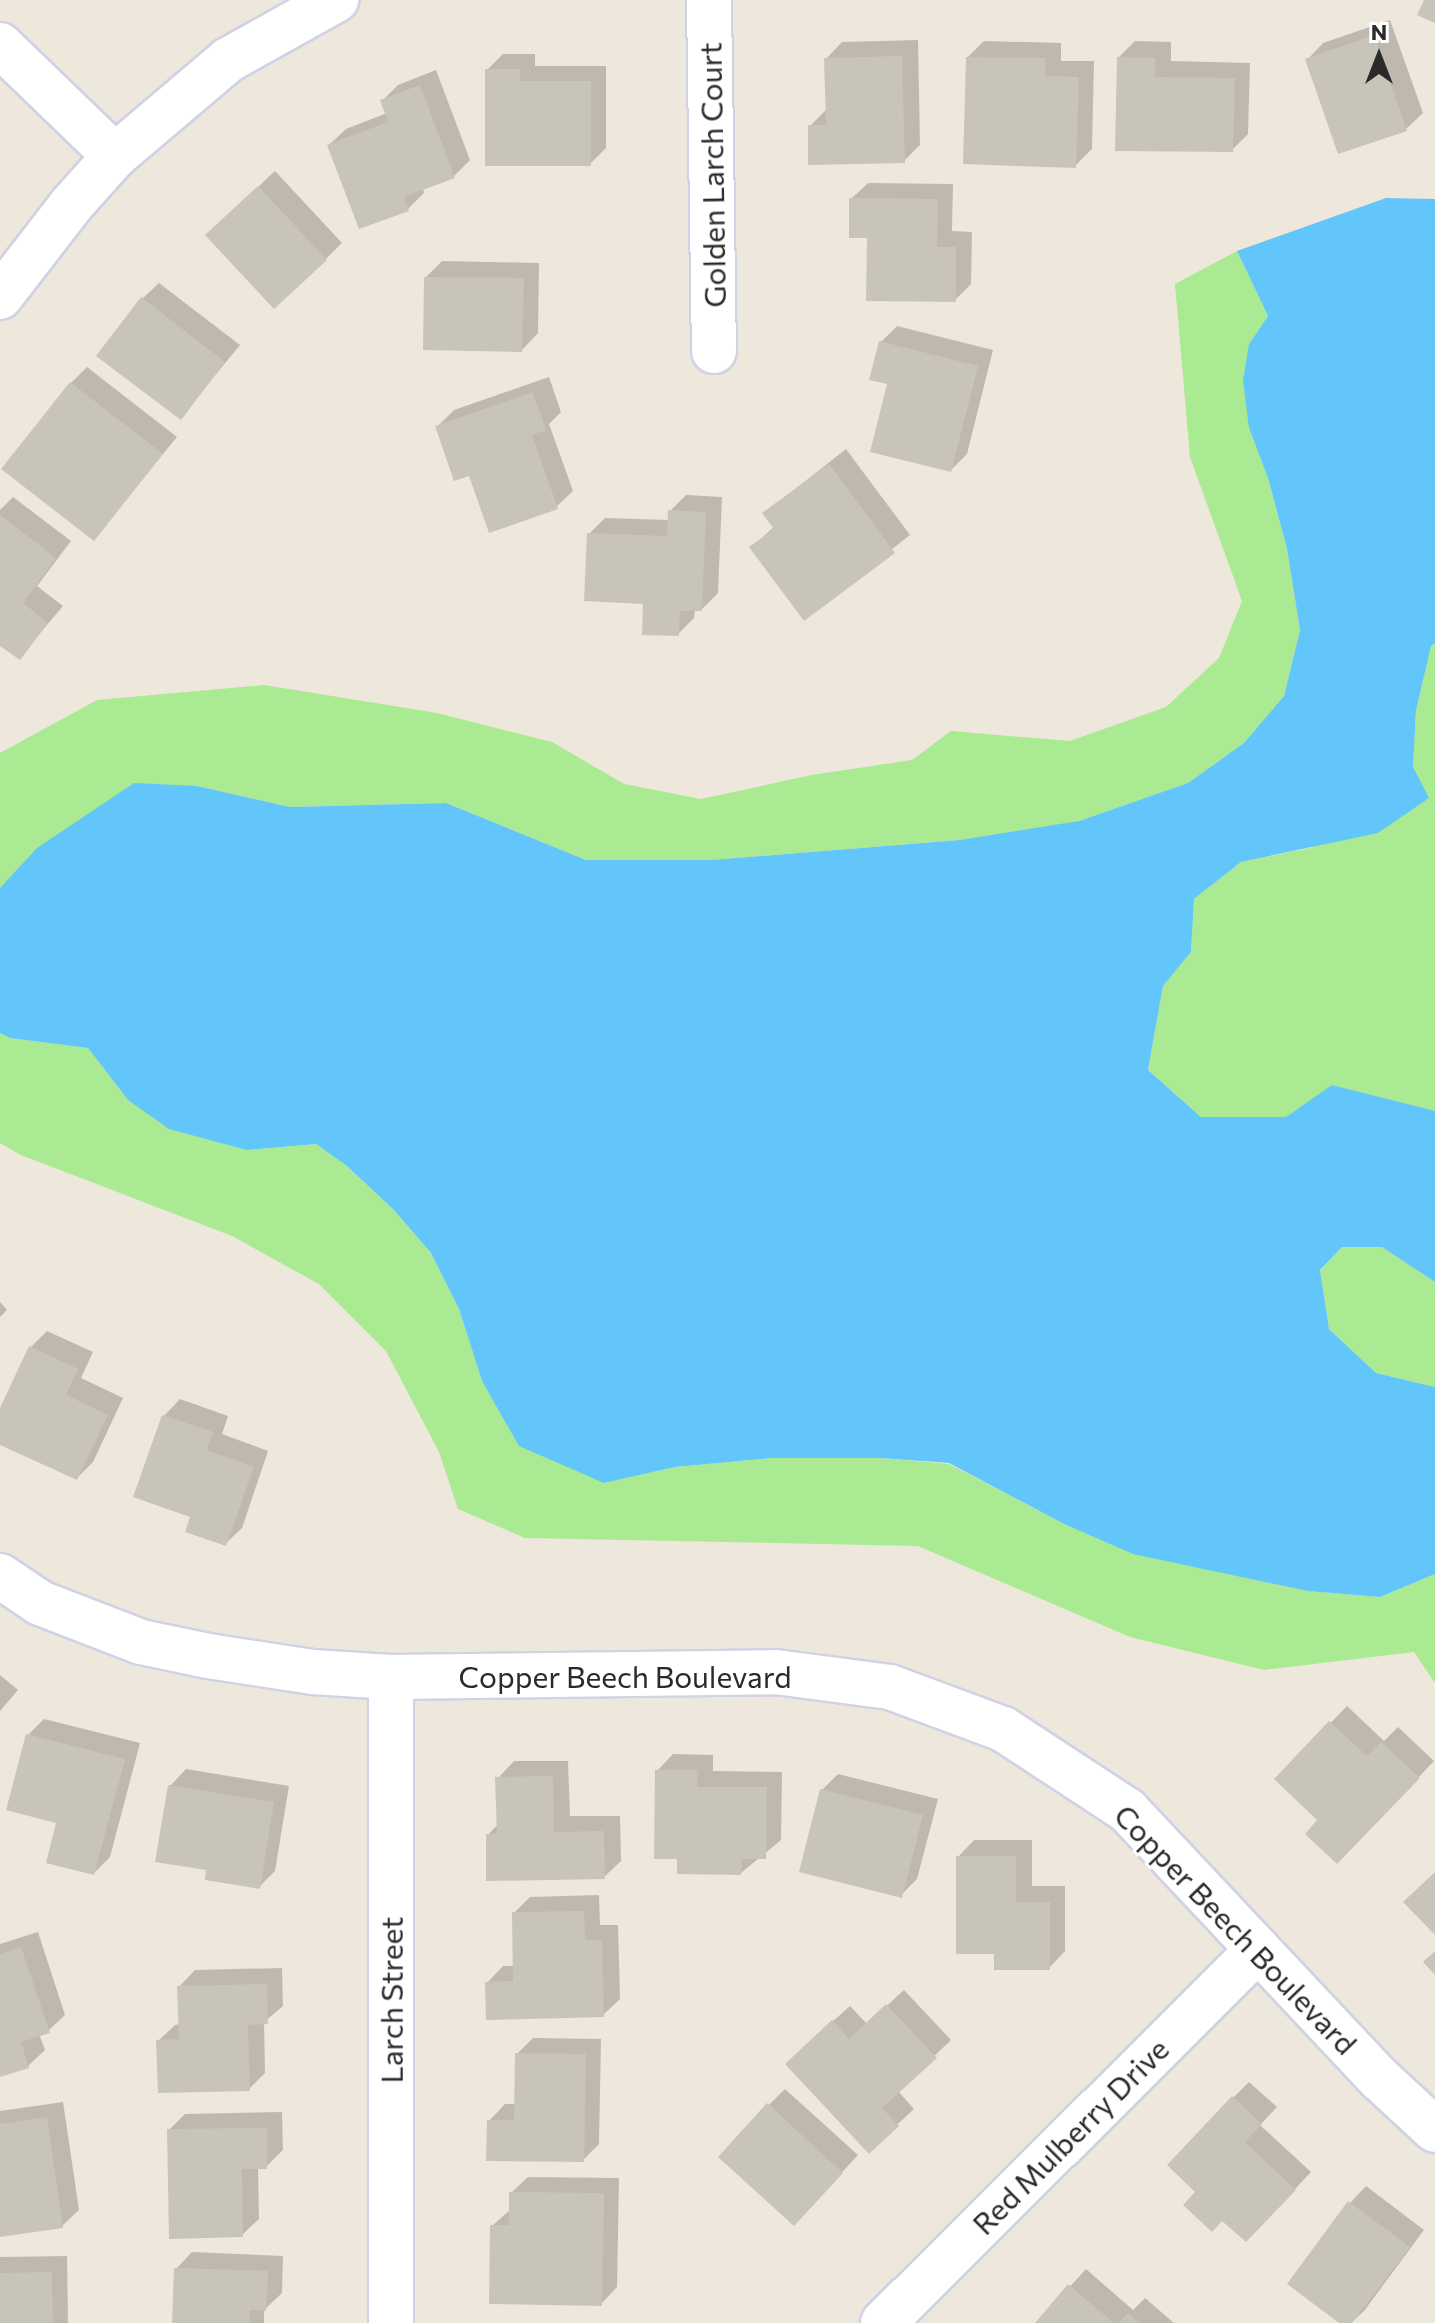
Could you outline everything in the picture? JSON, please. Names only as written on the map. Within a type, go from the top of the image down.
[{"type":"street","points":[[0,297],[71,205],[115,156],[228,60],[336,0]]},
{"type":"street","name":"Golden Larch Court","points":[[709,0],[714,351]]},
{"type":"street","points":[[0,45],[115,156]]},
{"type":"street","name":"Copper Beech Boulevard","points":[[0,1576],[40,1603],[141,1642],[313,1672],[391,1677],[776,1672],[890,1687],[1003,1729],[1127,1810],[1380,2079],[1435,2130]]},
{"type":"street","name":"Larch Street","points":[[391,1677],[391,2323]]},
{"type":"street","name":"Red Mulberry Drive","points":[[883,2323],[1258,1950]]},
{"type":"green space","points":[[1237,251],[1268,316],[1249,344],[1249,428],[1268,478],[1287,549],[1300,630],[1284,696],[1244,743],[1188,783],[1079,821],[1029,831],[960,840],[711,860],[586,860],[446,803],[290,807],[197,786],[0,888],[0,753],[97,700],[264,685],[437,713],[552,742],[624,784],[701,799],[812,775],[912,760],[951,731],[1070,741],[1166,707],[1219,658],[1242,601],[1190,457],[1175,284]]},
{"type":"green space","points":[[1435,643],[1435,1111],[1332,1086],[1286,1117],[1201,1117],[1148,1070],[1163,986],[1191,952],[1194,899],[1241,862],[1310,848],[1428,798],[1413,768],[1416,711],[1431,645]]},
{"type":"green space","points":[[0,1033],[10,1038],[88,1048],[128,1100],[247,1150],[316,1144],[347,1166],[394,1210],[431,1253],[459,1309],[482,1381],[604,1483],[675,1467],[772,1458],[880,1458],[949,1464],[1062,1523],[1240,1575],[1308,1591],[1380,1597],[1435,1574],[1435,1683],[1414,1652],[1264,1670],[1130,1637],[918,1546],[525,1538],[458,1509],[439,1452],[386,1351],[319,1284],[232,1236],[21,1155],[0,1143]]},
{"type":"green space","points":[[1342,1247],[1382,1247],[1435,1282],[1435,1387],[1376,1373],[1329,1329],[1320,1270]]},
{"type":"water","points":[[1386,198],[1435,199],[1435,643],[1431,646],[1416,711],[1413,767],[1429,798],[1378,833],[1241,862],[1194,899],[1191,952],[1163,986],[1148,1070],[1201,1117],[1286,1117],[1332,1085],[1435,1111],[1435,1282],[1382,1247],[1342,1247],[1320,1270],[1329,1329],[1376,1373],[1435,1387],[1435,1574],[1380,1597],[1308,1591],[1133,1554],[1062,1523],[949,1463],[880,1458],[772,1458],[675,1467],[604,1483],[519,1446],[482,1381],[459,1309],[431,1253],[394,1210],[347,1166],[316,1144],[247,1150],[169,1129],[128,1100],[88,1048],[10,1038],[0,1033],[0,888],[37,848],[134,783],[197,786],[290,807],[446,803],[586,860],[711,860],[960,840],[1079,821],[1188,783],[1244,743],[1284,696],[1300,630],[1287,549],[1268,478],[1249,428],[1243,381],[1249,344],[1268,316],[1237,251]]},
{"type":"building","points":[[1424,0],[1435,0],[1435,23],[1417,15]]},
{"type":"building","points":[[1374,35],[1407,131],[1338,154],[1305,59]]},
{"type":"building","points":[[902,56],[905,163],[808,165],[808,125],[826,125],[824,58]]},
{"type":"building","points":[[966,57],[1046,58],[1045,76],[1079,77],[1076,168],[963,164]]},
{"type":"building","points":[[1117,57],[1155,58],[1155,77],[1235,78],[1233,152],[1115,151]]},
{"type":"building","points":[[485,69],[520,69],[520,81],[591,81],[591,166],[485,166]]},
{"type":"building","points":[[420,85],[455,178],[404,197],[409,211],[359,229],[327,145],[388,122],[380,100]]},
{"type":"building","points":[[258,186],[327,260],[274,309],[205,235]]},
{"type":"building","points":[[849,198],[938,199],[937,247],[956,247],[956,302],[866,301],[867,238],[849,238]]},
{"type":"building","points":[[424,277],[524,278],[522,352],[423,350]]},
{"type":"building","points":[[141,297],[225,362],[181,420],[96,356]]},
{"type":"building","points":[[879,341],[978,366],[951,472],[870,452],[887,384],[869,380]]},
{"type":"building","points":[[70,382],[163,454],[94,541],[1,469]]},
{"type":"building","points":[[533,392],[546,430],[532,435],[558,509],[489,533],[469,476],[454,481],[435,426]]},
{"type":"building","points":[[829,464],[895,553],[804,621],[749,547],[774,529],[762,513]]},
{"type":"building","points":[[668,510],[706,512],[702,611],[680,611],[679,636],[642,635],[643,604],[584,601],[587,533],[667,536]]},
{"type":"building","points":[[0,515],[56,558],[23,603],[48,623],[20,660],[0,646]]},
{"type":"building","points":[[29,1346],[78,1369],[66,1395],[108,1415],[77,1480],[0,1445],[0,1408]]},
{"type":"building","points":[[162,1415],[213,1432],[207,1450],[254,1467],[226,1546],[185,1532],[190,1517],[133,1497]]},
{"type":"building","points":[[1329,1721],[1367,1756],[1381,1742],[1420,1778],[1337,1864],[1305,1834],[1317,1820],[1274,1779]]},
{"type":"building","points":[[26,1734],[125,1759],[94,1875],[46,1863],[56,1823],[6,1810]]},
{"type":"building","points":[[655,1770],[698,1770],[697,1787],[767,1787],[766,1859],[742,1859],[741,1875],[677,1874],[677,1859],[654,1859]]},
{"type":"building","points":[[553,1776],[554,1832],[604,1831],[605,1879],[486,1881],[486,1834],[497,1834],[495,1777]]},
{"type":"building","points":[[168,1785],[274,1802],[260,1889],[205,1880],[206,1870],[155,1862]]},
{"type":"building","points":[[820,1789],[923,1815],[902,1898],[799,1872]]},
{"type":"building","points":[[956,1856],[1016,1856],[1016,1902],[1050,1902],[1050,1970],[994,1970],[994,1954],[956,1954]]},
{"type":"building","points":[[1435,1872],[1435,1935],[1403,1902]]},
{"type":"building","points":[[584,1911],[585,1940],[602,1940],[604,2017],[486,2020],[485,1982],[513,1981],[512,1912]]},
{"type":"building","points":[[21,1947],[50,2033],[21,2042],[29,2068],[0,2077],[0,1954]]},
{"type":"building","points":[[1435,1951],[1435,1975],[1423,1962]]},
{"type":"building","points":[[267,1984],[268,2024],[248,2025],[250,2091],[158,2093],[156,2040],[179,2039],[177,1986]]},
{"type":"building","points":[[886,2004],[937,2058],[882,2108],[899,2126],[869,2154],[785,2064],[832,2020],[849,2039]]},
{"type":"building","points":[[515,2053],[586,2054],[584,2162],[486,2161],[487,2120],[514,2120]]},
{"type":"building","points":[[1232,2096],[1262,2124],[1245,2142],[1296,2190],[1246,2242],[1222,2221],[1212,2232],[1183,2205],[1195,2192],[1167,2165]]},
{"type":"building","points":[[767,2103],[843,2173],[794,2226],[718,2157]]},
{"type":"building","points":[[47,2117],[63,2228],[0,2237],[0,2124]]},
{"type":"building","points":[[267,2128],[267,2169],[242,2169],[243,2237],[169,2239],[167,2129]]},
{"type":"building","points":[[509,2192],[604,2193],[602,2306],[489,2304],[490,2225],[509,2225]]},
{"type":"building","points":[[1348,2201],[1410,2247],[1352,2323],[1339,2323],[1287,2284]]},
{"type":"building","points":[[174,2268],[268,2271],[266,2311],[250,2310],[249,2323],[172,2323]]},
{"type":"building","points":[[52,2272],[53,2323],[0,2323],[0,2273]]},
{"type":"building","points":[[1068,2284],[1114,2323],[1035,2323]]},
{"type":"building","points":[[1128,2313],[1139,2323],[1119,2323]]}]
